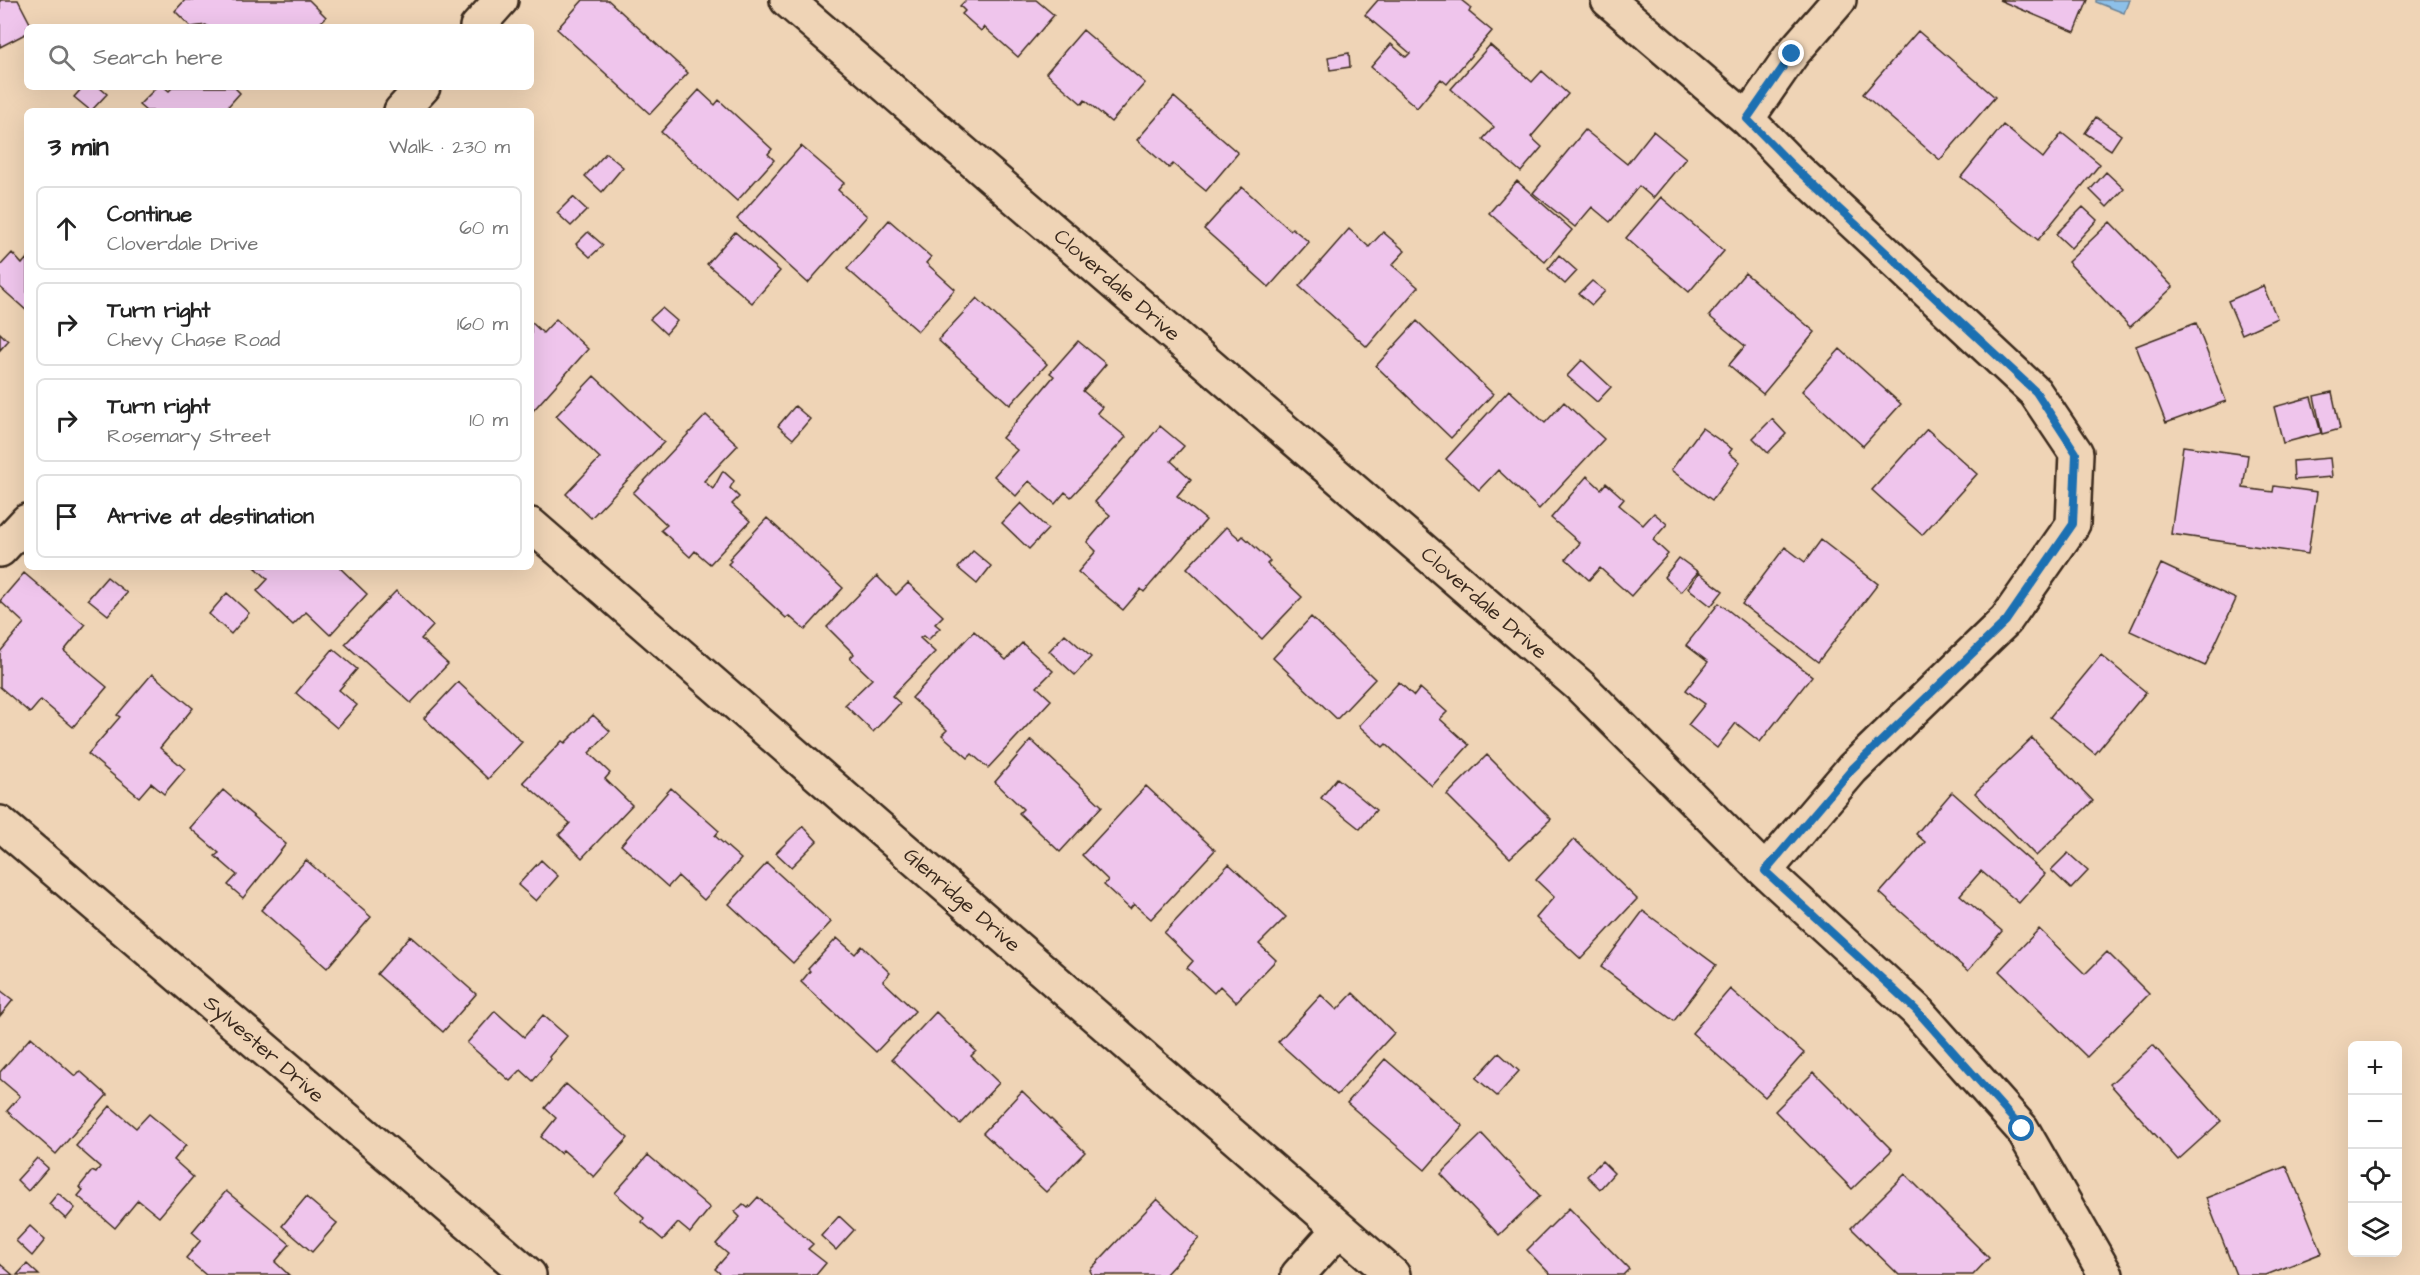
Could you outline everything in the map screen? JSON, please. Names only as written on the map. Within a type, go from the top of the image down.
[{"type":"street","points":[[480,24],[501,0]]},
{"type":"street","name":"Cloverdale Drive","points":[[787,0],[1580,686],[1765,871],[1916,1010],[2022,1129],[2106,1275]]},
{"type":"street","points":[[1608,0],[1747,119],[1792,165],[2036,392],[2076,453],[2073,524],[2006,621],[1852,769],[1765,871]]},
{"type":"street","points":[[1747,119],[1792,54],[1839,0]]},
{"type":"street","points":[[404,108],[420,90]]},
{"type":"street","points":[[0,550],[24,523]]},
{"type":"street","name":"Glenridge Drive","points":[[534,528],[1393,1275]]},
{"type":"street","name":"Sylvester Drive","points":[[0,823],[529,1275]]},
{"type":"street","points":[[1298,1275],[1339,1229]]},
{"type":"water","points":[[2096,0],[2129,0],[2124,13],[2096,2]]},
{"type":"building","points":[[0,0],[18,0],[30,24],[24,24],[24,35],[0,47]]},
{"type":"building","points":[[185,0],[309,0],[326,17],[319,24],[188,24],[175,11]]},
{"type":"building","points":[[583,0],[608,0],[688,73],[650,114],[557,29]]},
{"type":"building","points":[[966,0],[1036,0],[1054,15],[1018,57],[984,27],[981,31],[962,14],[965,11],[960,6]]},
{"type":"building","points":[[1378,0],[1461,0],[1471,8],[1469,12],[1492,31],[1447,84],[1441,79],[1417,108],[1371,67],[1391,44],[1406,57],[1410,53],[1365,15]]},
{"type":"building","points":[[1999,0],[2088,0],[2075,32]]},
{"type":"building","points":[[1083,30],[1145,83],[1111,122],[1085,100],[1082,104],[1046,73]]},
{"type":"building","points":[[1918,31],[1995,97],[1940,160],[1863,94]]},
{"type":"building","points":[[1490,45],[1532,82],[1542,71],[1568,94],[1531,137],[1542,147],[1521,172],[1483,139],[1494,127],[1451,89]]},
{"type":"building","points":[[1349,53],[1350,67],[1330,70],[1328,57]]},
{"type":"building","points":[[80,90],[102,90],[107,94],[94,108],[87,108],[74,97]]},
{"type":"building","points":[[154,90],[237,90],[240,93],[227,108],[142,108],[139,105]]},
{"type":"building","points":[[699,90],[715,105],[719,100],[772,149],[768,154],[774,160],[737,201],[661,132]]},
{"type":"building","points":[[1174,97],[1238,153],[1206,191],[1173,164],[1169,168],[1137,140]]},
{"type":"building","points":[[2096,117],[2121,135],[2111,150],[2085,133]]},
{"type":"building","points":[[2003,125],[2043,158],[2062,133],[2100,164],[2038,240],[1961,177]]},
{"type":"building","points":[[1585,130],[1627,164],[1653,131],[1686,158],[1653,198],[1639,186],[1610,222],[1592,207],[1575,227],[1533,193]]},
{"type":"building","points":[[801,146],[844,183],[838,190],[867,216],[808,283],[737,219]]},
{"type":"building","points":[[606,153],[623,167],[602,192],[585,176]]},
{"type":"building","points":[[2106,172],[2124,189],[2107,207],[2090,190]]},
{"type":"building","points":[[1517,181],[1572,230],[1545,262],[1489,213]]},
{"type":"building","points":[[1242,187],[1290,230],[1292,228],[1309,242],[1269,287],[1204,229]]},
{"type":"building","points":[[573,197],[587,210],[571,226],[557,213]]},
{"type":"building","points":[[1661,197],[1724,251],[1689,292],[1626,238]]},
{"type":"building","points":[[2083,207],[2097,220],[2071,248],[2056,234]]},
{"type":"building","points":[[889,220],[931,257],[926,263],[955,289],[918,331],[847,269]]},
{"type":"building","points":[[2110,222],[2173,287],[2130,327],[2068,262]]},
{"type":"building","points":[[1349,229],[1369,247],[1383,232],[1405,251],[1392,265],[1418,287],[1367,347],[1299,286]]},
{"type":"building","points":[[588,232],[603,245],[590,257],[576,244]]},
{"type":"building","points":[[735,232],[780,271],[752,303],[707,264]]},
{"type":"building","points":[[12,253],[22,264],[24,262],[24,308],[0,287],[0,266]]},
{"type":"building","points":[[1559,255],[1577,271],[1565,284],[1548,269]]},
{"type":"building","points":[[1745,273],[1815,332],[1763,394],[1729,365],[1745,346],[1709,316]]},
{"type":"building","points":[[1592,281],[1605,291],[1592,305],[1579,294]]},
{"type":"building","points":[[2263,286],[2277,318],[2242,334],[2228,301]]},
{"type":"building","points":[[977,298],[1047,364],[1010,405],[938,340]]},
{"type":"building","points":[[662,308],[677,321],[666,334],[650,319]]},
{"type":"building","points":[[556,319],[588,349],[534,410],[534,325],[543,333]]},
{"type":"building","points":[[1417,321],[1493,394],[1451,438],[1376,366]]},
{"type":"building","points":[[2196,323],[2226,401],[2166,423],[2136,346]]},
{"type":"building","points":[[0,333],[8,341],[0,350]]},
{"type":"building","points":[[1078,341],[1106,364],[1083,391],[1102,407],[1097,413],[1126,437],[1071,497],[1065,492],[1055,504],[1029,481],[1016,496],[994,476],[1017,450],[1002,438],[1054,376],[1050,373]]},
{"type":"building","points":[[1840,349],[1901,404],[1863,446],[1802,391]]},
{"type":"building","points":[[1582,360],[1611,387],[1597,402],[1567,376]]},
{"type":"building","points":[[594,376],[664,442],[591,518],[566,494],[600,458],[556,416]]},
{"type":"building","points":[[1509,390],[1545,423],[1564,402],[1604,439],[1539,509],[1498,470],[1479,490],[1446,459]]},
{"type":"building","points":[[2332,392],[2340,429],[2322,434],[2314,396]]},
{"type":"building","points":[[2311,397],[2321,433],[2283,443],[2274,407]]},
{"type":"building","points":[[795,406],[810,419],[793,439],[778,426]]},
{"type":"building","points":[[706,415],[738,445],[704,481],[713,489],[723,471],[734,481],[730,488],[739,497],[732,504],[750,521],[710,564],[695,551],[690,557],[661,530],[667,525],[633,493]]},
{"type":"building","points":[[1772,419],[1786,434],[1768,453],[1753,438]]},
{"type":"building","points":[[1160,426],[1184,446],[1171,461],[1191,479],[1177,496],[1206,520],[1144,592],[1141,589],[1123,610],[1078,572],[1096,551],[1087,542],[1110,515],[1095,502]]},
{"type":"building","points":[[1702,428],[1732,449],[1729,453],[1740,462],[1712,500],[1671,470]]},
{"type":"building","points":[[1927,429],[1977,474],[1922,535],[1872,490]]},
{"type":"building","points":[[2183,446],[2248,455],[2243,488],[2273,492],[2274,486],[2317,492],[2308,554],[2171,534]]},
{"type":"building","points":[[2330,458],[2332,477],[2294,480],[2293,461]]},
{"type":"building","points":[[1587,476],[1601,489],[1606,483],[1624,499],[1619,505],[1643,525],[1654,513],[1667,524],[1653,540],[1668,554],[1631,596],[1600,568],[1589,580],[1566,559],[1580,543],[1551,518]]},
{"type":"building","points":[[1021,503],[1048,529],[1029,549],[1002,523]]},
{"type":"building","points":[[767,518],[843,588],[805,630],[789,616],[786,618],[728,564],[731,561],[729,559]]},
{"type":"building","points":[[1226,527],[1240,539],[1243,536],[1270,561],[1267,564],[1302,597],[1262,639],[1187,568]]},
{"type":"building","points":[[1821,540],[1878,584],[1818,662],[1742,604],[1785,547],[1805,562]]},
{"type":"building","points":[[973,551],[991,566],[977,584],[958,568]]},
{"type":"building","points":[[1679,558],[1698,572],[1681,592],[1664,577]]},
{"type":"building","points":[[2161,564],[2236,599],[2205,666],[2130,631]]},
{"type":"building","points":[[258,570],[342,570],[367,594],[330,635],[306,612],[293,625],[257,591],[268,579]]},
{"type":"building","points":[[24,573],[85,625],[64,651],[107,687],[73,727],[41,700],[30,713],[0,687],[0,652],[24,623],[0,601]]},
{"type":"building","points":[[1699,573],[1723,591],[1711,606],[1688,588]]},
{"type":"building","points":[[877,576],[896,595],[908,583],[943,616],[935,624],[940,628],[928,640],[923,636],[920,638],[935,652],[892,696],[900,703],[873,732],[845,705],[872,679],[850,658],[854,654],[827,627]]},
{"type":"building","points":[[107,577],[127,593],[108,615],[88,599]]},
{"type":"building","points":[[396,591],[433,626],[421,639],[448,664],[411,703],[345,644]]},
{"type":"building","points":[[227,593],[249,613],[231,634],[209,614]]},
{"type":"building","points":[[1719,603],[1812,676],[1760,742],[1736,723],[1717,748],[1688,725],[1705,704],[1686,690],[1708,662],[1686,645]]},
{"type":"building","points":[[1311,617],[1375,679],[1337,719],[1273,658]]},
{"type":"building","points":[[974,631],[1006,660],[1022,643],[1053,671],[1037,687],[1051,700],[988,768],[972,754],[968,758],[942,735],[947,730],[912,698]]},
{"type":"building","points":[[1065,634],[1091,657],[1075,675],[1049,651]]},
{"type":"building","points":[[333,649],[357,669],[339,690],[357,705],[337,728],[296,693]]},
{"type":"building","points":[[2101,655],[2146,692],[2095,754],[2050,717]]},
{"type":"building","points":[[152,674],[193,708],[160,748],[185,769],[164,794],[151,783],[139,797],[88,754],[120,717],[117,715]]},
{"type":"building","points":[[458,682],[522,742],[488,779],[424,718]]},
{"type":"building","points":[[1399,682],[1414,696],[1420,688],[1447,712],[1440,719],[1469,745],[1432,786],[1386,744],[1383,747],[1359,726]]},
{"type":"building","points":[[593,715],[610,731],[589,753],[610,773],[605,779],[632,805],[582,858],[559,835],[570,823],[523,782],[562,741],[565,743]]},
{"type":"building","points":[[2032,738],[2093,801],[2036,856],[1975,793]]},
{"type":"building","points":[[1031,740],[1102,806],[1060,852],[1019,813],[1023,809],[995,782]]},
{"type":"building","points":[[1487,755],[1551,819],[1510,858],[1447,795]]},
{"type":"building","points":[[1337,778],[1376,810],[1360,829],[1321,798]]},
{"type":"building","points":[[1146,786],[1215,850],[1151,919],[1134,904],[1130,909],[1104,885],[1108,880],[1082,855]]},
{"type":"building","points":[[671,788],[719,831],[715,836],[741,859],[704,900],[678,876],[668,887],[621,845]]},
{"type":"building","points":[[223,790],[286,844],[243,898],[228,885],[237,875],[215,856],[219,853],[190,828]]},
{"type":"building","points":[[1952,792],[2045,874],[2019,903],[1981,871],[1960,895],[2002,931],[1968,971],[1880,893],[1925,842],[1916,834]]},
{"type":"building","points":[[803,826],[817,841],[791,867],[776,853]]},
{"type":"building","points":[[1574,839],[1637,899],[1581,959],[1536,918],[1554,897],[1536,880]]},
{"type":"building","points":[[2068,853],[2088,871],[2071,889],[2051,870]]},
{"type":"building","points":[[306,860],[371,917],[327,968],[261,910]]},
{"type":"building","points":[[541,860],[558,876],[536,901],[518,885]]},
{"type":"building","points":[[767,863],[831,922],[793,963],[729,904]]},
{"type":"building","points":[[1229,864],[1286,917],[1259,944],[1276,960],[1236,1002],[1220,986],[1214,993],[1187,968],[1193,961],[1164,933]]},
{"type":"building","points":[[1643,911],[1716,965],[1674,1021],[1601,967]]},
{"type":"building","points":[[2039,929],[2085,974],[2107,952],[2149,994],[2087,1057],[1999,971]]},
{"type":"building","points":[[410,936],[476,994],[443,1032],[377,974]]},
{"type":"building","points":[[837,938],[855,954],[862,946],[890,973],[883,981],[915,1011],[876,1052],[801,982],[810,971],[808,969]]},
{"type":"building","points":[[1730,989],[1804,1053],[1765,1097],[1692,1033]]},
{"type":"building","points":[[0,990],[13,1000],[0,1016]]},
{"type":"building","points":[[1353,993],[1394,1033],[1337,1095],[1278,1042],[1321,995],[1337,1010]]},
{"type":"building","points":[[495,1011],[524,1037],[543,1015],[567,1036],[533,1081],[521,1070],[510,1081],[467,1043]]},
{"type":"building","points":[[936,1012],[976,1051],[971,1056],[999,1083],[960,1124],[892,1059]]},
{"type":"building","points":[[31,1037],[75,1076],[80,1071],[107,1095],[56,1154],[7,1111],[20,1096],[0,1079],[0,1072]]},
{"type":"building","points":[[2153,1045],[2221,1121],[2178,1160],[2110,1084]]},
{"type":"building","points":[[1499,1053],[1519,1071],[1497,1096],[1476,1078]]},
{"type":"building","points":[[1385,1059],[1463,1126],[1425,1170],[1347,1103]]},
{"type":"building","points":[[1814,1072],[1892,1150],[1852,1189],[1775,1111]]},
{"type":"building","points":[[566,1084],[628,1138],[594,1177],[563,1150],[561,1154],[541,1137],[556,1118],[545,1108]]},
{"type":"building","points":[[1022,1091],[1085,1152],[1046,1192],[983,1133]]},
{"type":"building","points":[[110,1106],[136,1128],[149,1114],[186,1145],[174,1160],[193,1177],[159,1217],[138,1200],[115,1228],[78,1196],[83,1190],[79,1187],[92,1171],[96,1173],[100,1167],[76,1146]]},
{"type":"building","points":[[1482,1134],[1540,1196],[1499,1235],[1441,1174]]},
{"type":"building","points":[[648,1155],[710,1208],[690,1233],[678,1223],[663,1240],[642,1222],[644,1218],[615,1193]]},
{"type":"building","points":[[37,1158],[48,1168],[28,1191],[17,1180]]},
{"type":"building","points":[[1602,1161],[1614,1173],[1600,1189],[1587,1176]]},
{"type":"building","points":[[2287,1166],[2322,1253],[2266,1275],[2236,1275],[2206,1198]]},
{"type":"building","points":[[1905,1174],[1989,1258],[1973,1275],[1899,1275],[1851,1228]]},
{"type":"building","points":[[226,1191],[290,1244],[275,1262],[289,1275],[206,1275],[186,1258],[201,1240],[192,1232]]},
{"type":"building","points":[[58,1193],[75,1208],[66,1219],[49,1204]]},
{"type":"building","points":[[306,1197],[337,1223],[312,1252],[282,1226]]},
{"type":"building","points":[[758,1197],[813,1244],[808,1249],[826,1263],[816,1275],[722,1275],[715,1269],[728,1254],[716,1244],[740,1217],[735,1212],[743,1204],[748,1208]]},
{"type":"building","points":[[1157,1199],[1199,1238],[1165,1275],[1092,1275],[1090,1270]]},
{"type":"building","points":[[1569,1208],[1629,1269],[1623,1275],[1551,1275],[1527,1250]]},
{"type":"building","points":[[839,1216],[854,1230],[836,1250],[821,1236]]},
{"type":"building","points":[[30,1226],[45,1240],[32,1256],[16,1241]]},
{"type":"building","points":[[0,1264],[13,1275],[0,1275]]},
{"type":"building","points":[[27,1264],[39,1275],[17,1275]]},
{"type":"route","points":[[1792,54],[1747,119],[1792,165],[2036,392],[2076,453],[2073,524],[2006,621],[1852,769],[1765,871],[1916,1010],[2022,1129]]}]
